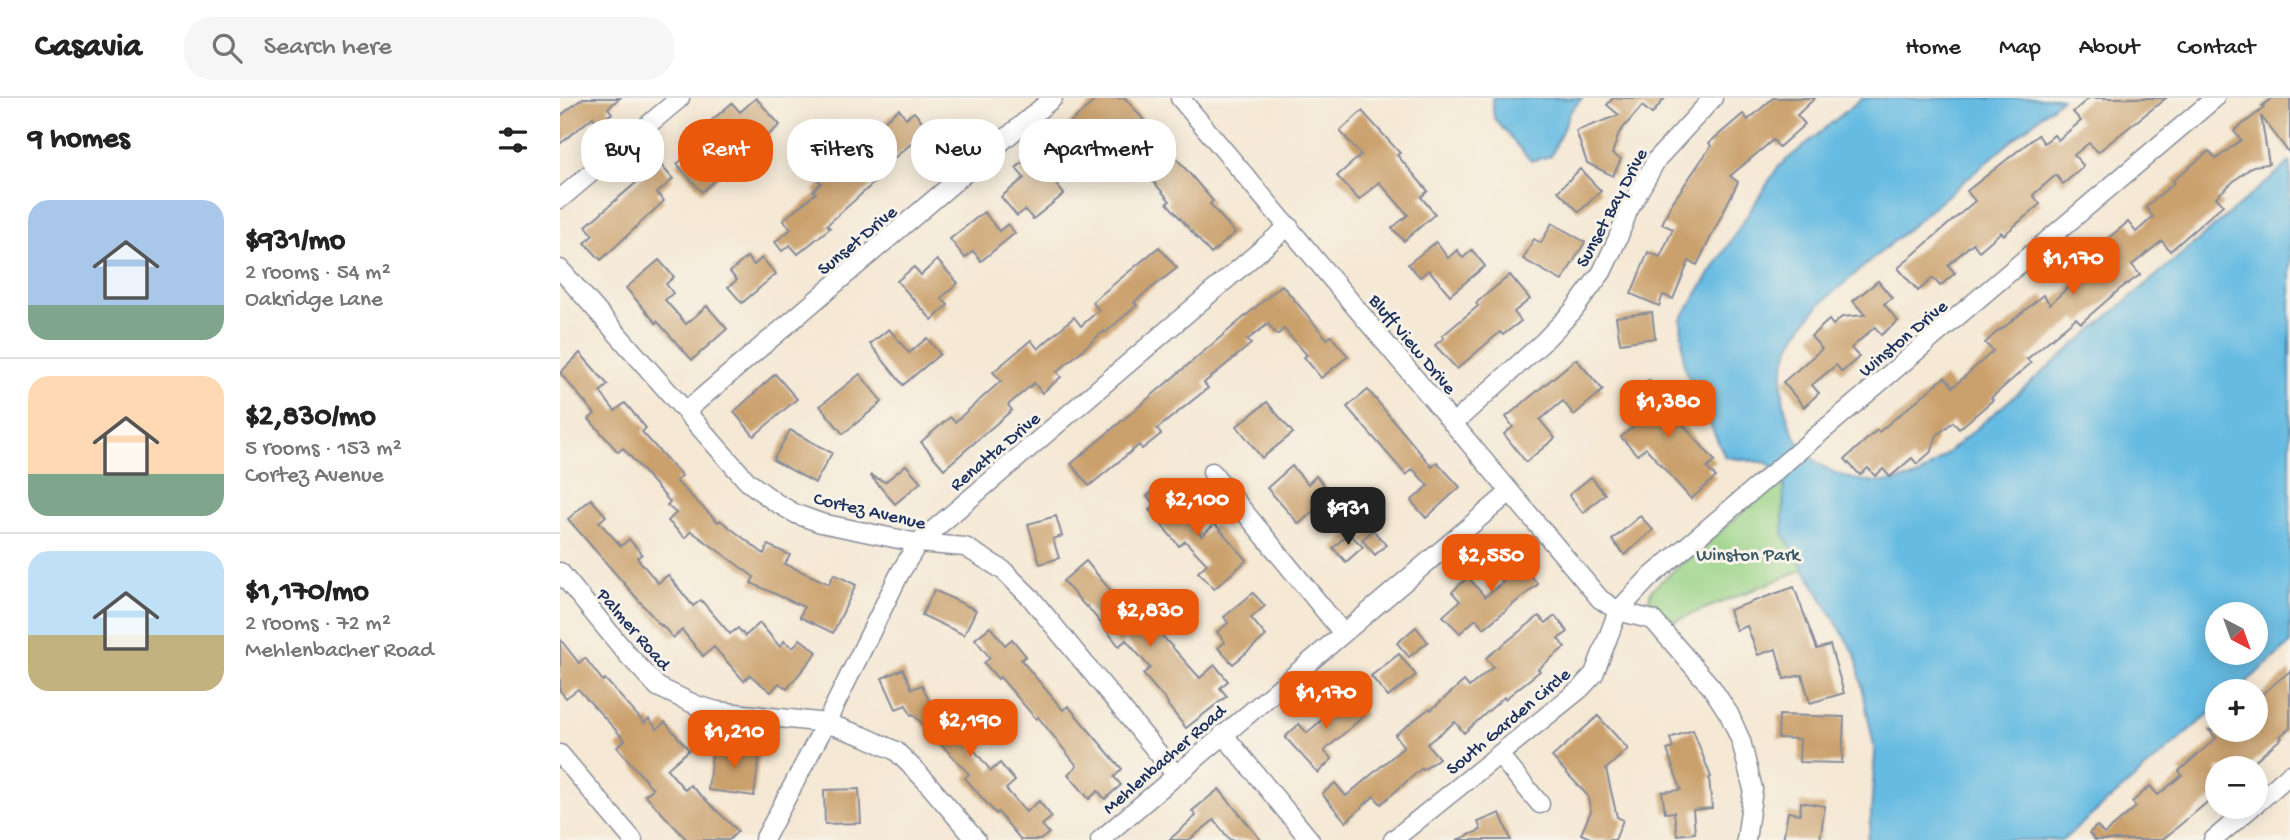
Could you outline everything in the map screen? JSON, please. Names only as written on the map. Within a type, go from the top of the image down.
[{"type":"street","points":[[560,199],[680,98]]},
{"type":"street","name":"Sunset Drive","points":[[686,411],[1054,98]]},
{"type":"street","name":"Bluff View Drive","points":[[1180,98],[1600,599],[1618,611]]},
{"type":"street","name":"Sunset Bay Drive","points":[[1454,423],[1573,311],[1602,272],[1628,211],[1657,159],[1713,98]]},
{"type":"street","name":"Winston Drive","points":[[1618,611],[1648,579],[2215,98]]},
{"type":"street","name":"Renatta Drive","points":[[764,840],[900,573],[918,543],[1289,226]]},
{"type":"street","name":"Cortez Avenue","points":[[560,268],[747,481],[775,502],[796,514],[821,523],[918,543],[965,547],[1003,570],[1031,598],[1176,775]]},
{"type":"street","points":[[1212,472],[1343,633]]},
{"type":"street","name":"Mehlenbacher Road","points":[[1100,840],[1510,492]]},
{"type":"street","name":"Palmer Road","points":[[560,572],[658,687],[696,705],[717,711],[825,723],[896,751],[924,779],[976,840]]},
{"type":"street","points":[[1618,611],[1653,620],[1712,688],[1729,714],[1741,741],[1752,789],[1746,840]]},
{"type":"street","name":"South Garden Circle","points":[[1393,840],[1580,689],[1594,674],[1618,611]]},
{"type":"street","points":[[1223,734],[1310,840]]},
{"type":"street","points":[[560,754],[633,840]]},
{"type":"street","points":[[1499,755],[1540,804]]},
{"type":"street","points":[[2268,793],[2290,774]]},
{"type":"street","points":[[2213,840],[2238,819]]},
{"type":"green space","name":"Winston Park","points":[[1782,479],[1783,533],[1805,569],[1669,623],[1656,612],[1649,600],[1652,589]]},
{"type":"water","points":[[1492,98],[1582,98],[1570,112],[1551,156],[1531,161],[1494,118]]},
{"type":"water","points":[[1862,98],[2062,98],[1822,302],[1790,347],[1782,383],[1783,398],[1791,428],[1807,453],[1835,473],[1865,481],[1885,482],[1916,477],[2290,162],[2290,644],[2268,663],[2268,602],[2205,602],[2205,665],[2266,665],[2250,679],[2205,679],[2205,717],[2063,840],[1867,840],[1875,752],[1856,656],[1783,533],[1784,484],[1768,463],[1725,457],[1684,367],[1681,319],[1778,167]]},
{"type":"building","points":[[583,98],[620,98],[608,108],[612,113],[604,119],[581,119],[581,127],[560,144],[560,116]]},
{"type":"building","points":[[756,98],[780,125],[773,131],[773,119],[713,119],[732,103],[740,112]]},
{"type":"building","points":[[1098,98],[1125,98],[1143,119],[1074,119]]},
{"type":"building","points":[[1613,98],[1665,98],[1652,114],[1642,106],[1619,133],[1612,154],[1621,159],[1613,176],[1587,163],[1576,131],[1619,115],[1607,105]]},
{"type":"building","points":[[1773,98],[1815,98],[1797,115],[1805,124],[1779,147],[1773,140],[1730,176],[1738,182],[1697,265],[1689,261],[1673,299],[1663,295],[1659,306],[1631,294],[1648,252],[1660,257],[1673,229],[1662,224],[1670,206],[1711,146],[1709,143],[1743,114],[1748,120]]},
{"type":"building","points":[[2089,98],[2166,98],[2098,152],[2089,143],[2074,155],[2083,165],[2082,168],[2063,184],[2056,175],[2033,195],[2040,204],[2004,235],[2001,232],[1979,251],[1973,243],[1948,265],[1955,273],[1940,286],[1933,278],[1918,291],[1898,268],[1975,201],[1967,191],[2038,135],[2044,143],[2054,135],[2058,140],[2081,121],[2073,112]]},
{"type":"building","points":[[2272,98],[2290,98],[2290,154],[2261,116],[2269,164],[2253,166],[2234,181],[2216,197],[2223,205],[2170,251],[2162,241],[2132,265],[2140,275],[2081,323],[2076,318],[2027,359],[2031,363],[1959,429],[1953,422],[1937,435],[1932,451],[1917,464],[1912,458],[1890,477],[1883,469],[1875,476],[1868,468],[1860,475],[1845,459],[1877,430],[1879,432],[1945,377],[1953,387],[1993,351],[1985,343],[2000,329],[2043,295],[2050,304],[2075,281],[2067,272],[2128,222],[2136,232],[2153,217],[2146,207],[2174,183],[2172,181],[2209,151],[2216,159],[2241,140],[2234,131],[2264,108],[2262,106]]},
{"type":"building","points":[[899,109],[906,118],[914,112],[920,119],[911,119],[911,144],[897,156],[897,119],[887,119]]},
{"type":"building","points":[[1362,111],[1400,153],[1397,155],[1428,191],[1421,197],[1435,214],[1404,241],[1392,228],[1408,215],[1379,182],[1359,200],[1337,176],[1361,155],[1340,131]]},
{"type":"building","points":[[1176,158],[1213,201],[1210,204],[1235,233],[1211,254],[1167,203],[1170,201],[1154,182],[1176,182]]},
{"type":"building","points":[[664,169],[673,179],[657,193],[664,201],[601,260],[585,243],[593,235],[586,226],[637,182],[664,182]]},
{"type":"building","points":[[1580,169],[1601,191],[1579,212],[1558,191]]},
{"type":"building","points":[[693,182],[713,182],[702,192]]},
{"type":"building","points":[[875,182],[827,225],[830,228],[798,254],[790,245],[782,251],[775,242],[791,229],[783,220],[816,193],[813,191],[821,183]]},
{"type":"building","points":[[1019,182],[1054,182],[1064,194],[1033,219],[1025,210],[1017,216],[1001,197]]},
{"type":"building","points":[[984,212],[999,231],[1008,224],[1015,233],[981,261],[973,251],[965,258],[950,239]]},
{"type":"building","points":[[1552,223],[1585,242],[1562,281],[1523,259],[1534,239],[1541,243]]},
{"type":"building","points":[[1436,242],[1448,258],[1457,250],[1463,258],[1472,250],[1485,266],[1450,295],[1429,270],[1420,277],[1408,264]]},
{"type":"building","points":[[1159,247],[1177,268],[1134,302],[1137,305],[1057,372],[1061,377],[1042,393],[1034,383],[1008,405],[1012,410],[944,469],[921,442],[950,417],[955,422],[1001,381],[993,372],[1031,340],[1038,349],[1074,317],[1081,326],[1099,310],[1092,302]]},
{"type":"building","points":[[747,257],[754,265],[762,258],[776,274],[742,303],[728,287],[737,280],[730,272]]},
{"type":"building","points":[[659,260],[674,277],[666,284],[673,293],[665,300],[686,324],[707,306],[727,329],[692,360],[626,288]]},
{"type":"building","points":[[937,260],[958,283],[941,298],[948,305],[932,320],[897,281],[914,267],[921,275]]},
{"type":"building","points":[[1510,275],[1530,299],[1514,312],[1521,321],[1503,335],[1500,332],[1457,369],[1435,345],[1478,306],[1476,303]]},
{"type":"building","points":[[1878,281],[1892,298],[1884,304],[1898,321],[1881,335],[1875,327],[1851,348],[1859,357],[1842,372],[1836,365],[1812,385],[1819,393],[1804,407],[1783,382],[1822,349],[1811,336],[1829,320],[1833,325],[1842,317],[1865,315],[1853,301]]},
{"type":"building","points":[[1282,285],[1327,339],[1331,336],[1348,356],[1321,378],[1304,357],[1307,355],[1284,329],[1277,335],[1268,324],[1247,340],[1251,344],[1204,383],[1208,388],[1157,429],[1161,434],[1142,449],[1139,445],[1089,486],[1071,464]]},
{"type":"building","points":[[1652,312],[1655,338],[1620,343],[1616,317]]},
{"type":"building","points":[[889,329],[909,353],[927,338],[940,354],[903,385],[870,344]]},
{"type":"building","points":[[580,353],[608,385],[600,392],[615,411],[625,403],[646,428],[642,432],[682,476],[676,481],[718,522],[720,520],[764,554],[768,545],[790,555],[785,564],[829,584],[834,574],[856,585],[833,633],[800,617],[804,607],[751,583],[754,577],[691,531],[685,538],[668,521],[676,513],[667,505],[670,502],[623,448],[618,452],[589,419],[595,414],[560,373]]},
{"type":"building","points":[[1576,359],[1603,390],[1574,415],[1563,401],[1540,420],[1555,438],[1526,462],[1504,434],[1513,427],[1506,417]]},
{"type":"building","points":[[775,374],[797,399],[754,436],[734,412]]},
{"type":"building","points":[[860,374],[882,402],[843,434],[820,406]]},
{"type":"building","points":[[1649,380],[1681,416],[1678,419],[1715,461],[1707,468],[1716,477],[1691,499],[1646,448],[1637,455],[1621,437],[1639,422],[1622,404]]},
{"type":"building","points":[[1368,390],[1432,467],[1437,462],[1460,487],[1426,518],[1411,501],[1428,486],[1413,469],[1406,475],[1347,407]]},
{"type":"building","points":[[1267,402],[1293,433],[1262,458],[1237,426]]},
{"type":"building","points":[[790,430],[832,453],[815,483],[773,460]]},
{"type":"building","points":[[906,465],[921,482],[895,504],[870,475],[885,482]]},
{"type":"building","points":[[1292,466],[1308,484],[1316,476],[1332,494],[1299,524],[1267,488]]},
{"type":"building","points":[[1591,477],[1605,494],[1583,513],[1569,495]]},
{"type":"building","points":[[1163,482],[1179,499],[1174,504],[1202,536],[1215,524],[1247,560],[1214,589],[1198,572],[1207,564],[1185,541],[1179,546],[1149,510],[1155,505],[1147,496]]},
{"type":"building","points":[[591,499],[606,516],[599,522],[621,546],[629,539],[642,554],[637,558],[658,583],[668,575],[693,606],[701,600],[730,634],[738,628],[745,636],[760,623],[780,647],[784,641],[793,648],[800,639],[817,652],[787,689],[779,683],[771,692],[750,675],[744,681],[714,647],[703,656],[682,630],[673,638],[568,519]]},
{"type":"building","points":[[1056,516],[1062,536],[1053,539],[1059,558],[1040,564],[1028,524]]},
{"type":"building","points":[[1640,516],[1653,530],[1625,555],[1612,540]]},
{"type":"building","points":[[1373,530],[1386,545],[1375,555],[1362,540]]},
{"type":"building","points":[[1349,533],[1363,547],[1346,562],[1333,548]]},
{"type":"building","points":[[1508,548],[1538,584],[1484,628],[1476,619],[1460,633],[1443,616],[1460,601],[1452,592],[1468,577],[1485,597],[1503,582],[1488,564]]},
{"type":"building","points":[[1086,561],[1116,597],[1121,593],[1154,634],[1158,631],[1200,678],[1215,665],[1228,681],[1220,688],[1227,696],[1186,728],[1143,674],[1150,668],[1126,640],[1119,646],[1063,581]]},
{"type":"building","points":[[1794,587],[1817,649],[1830,645],[1844,693],[1810,703],[1802,675],[1784,679],[1776,649],[1758,655],[1747,626],[1736,630],[1729,610]]},
{"type":"building","points":[[934,590],[976,610],[964,635],[922,615]]},
{"type":"building","points":[[1253,593],[1265,606],[1251,618],[1266,636],[1233,664],[1218,648],[1225,642],[1217,632],[1228,623],[1224,617]]},
{"type":"building","points":[[1539,616],[1546,623],[1555,616],[1568,632],[1558,639],[1565,647],[1464,733],[1455,722],[1427,744],[1439,758],[1423,770],[1422,768],[1381,804],[1374,796],[1346,822],[1322,794],[1335,783],[1346,796],[1404,747],[1395,735],[1430,708],[1431,710],[1464,681],[1469,687],[1493,667],[1486,658]]},
{"type":"building","points":[[990,627],[1005,645],[1012,639],[1026,656],[1021,660],[1063,710],[1068,706],[1122,769],[1114,777],[1121,785],[1105,799],[1098,791],[1089,799],[1068,774],[1077,766],[1038,717],[1036,719],[1000,677],[998,679],[984,663],[990,658],[975,639]]},
{"type":"building","points":[[1416,627],[1428,642],[1409,657],[1397,643]]},
{"type":"building","points":[[560,639],[579,663],[585,658],[603,681],[605,679],[644,723],[649,719],[657,729],[665,722],[689,750],[667,769],[685,790],[690,785],[738,831],[729,840],[687,840],[645,795],[653,789],[617,747],[625,740],[578,689],[566,698],[560,691]]},
{"type":"building","points":[[1399,654],[1416,675],[1388,697],[1371,676]]},
{"type":"building","points":[[903,669],[912,689],[922,685],[935,714],[940,710],[948,719],[956,711],[981,738],[972,747],[991,771],[1000,763],[1015,781],[1006,789],[1026,812],[1039,801],[1052,817],[1042,825],[1049,833],[1040,840],[1021,840],[965,778],[969,774],[913,714],[911,715],[906,705],[896,709],[882,678]]},
{"type":"building","points":[[2290,671],[2290,728],[2260,756],[2205,756],[2205,804],[2162,840],[2095,840],[2089,833],[2097,826],[2104,834],[2136,807],[2132,802],[2150,786],[2158,795],[2182,775],[2179,771],[2212,742],[2268,742],[2268,689]]},
{"type":"building","points":[[1342,691],[1365,715],[1324,751],[1332,759],[1318,773],[1285,737],[1299,724],[1307,733],[1325,717],[1319,711]]},
{"type":"building","points":[[1779,715],[1844,717],[1842,763],[1799,762],[1800,739],[1778,738]]},
{"type":"building","points":[[1598,716],[1628,749],[1606,769],[1617,817],[1623,820],[1615,840],[1595,840],[1581,834],[1591,811],[1587,795],[1552,757]]},
{"type":"building","points":[[1693,730],[1711,777],[1712,808],[1693,810],[1695,833],[1677,835],[1674,812],[1665,813],[1662,792],[1681,790],[1667,750],[1673,748],[1670,738]]},
{"type":"building","points":[[713,745],[760,751],[754,796],[708,790]]},
{"type":"building","points":[[859,789],[861,823],[825,824],[824,790]]},
{"type":"building","points":[[1219,789],[1261,840],[1230,840],[1214,820],[1189,840],[1169,840],[1196,816],[1192,811]]},
{"type":"building","points":[[1801,802],[1825,806],[1820,840],[1783,840],[1788,812],[1800,814]]},
{"type":"building","points":[[1500,813],[1511,840],[1457,840],[1481,830],[1478,822]]}]
